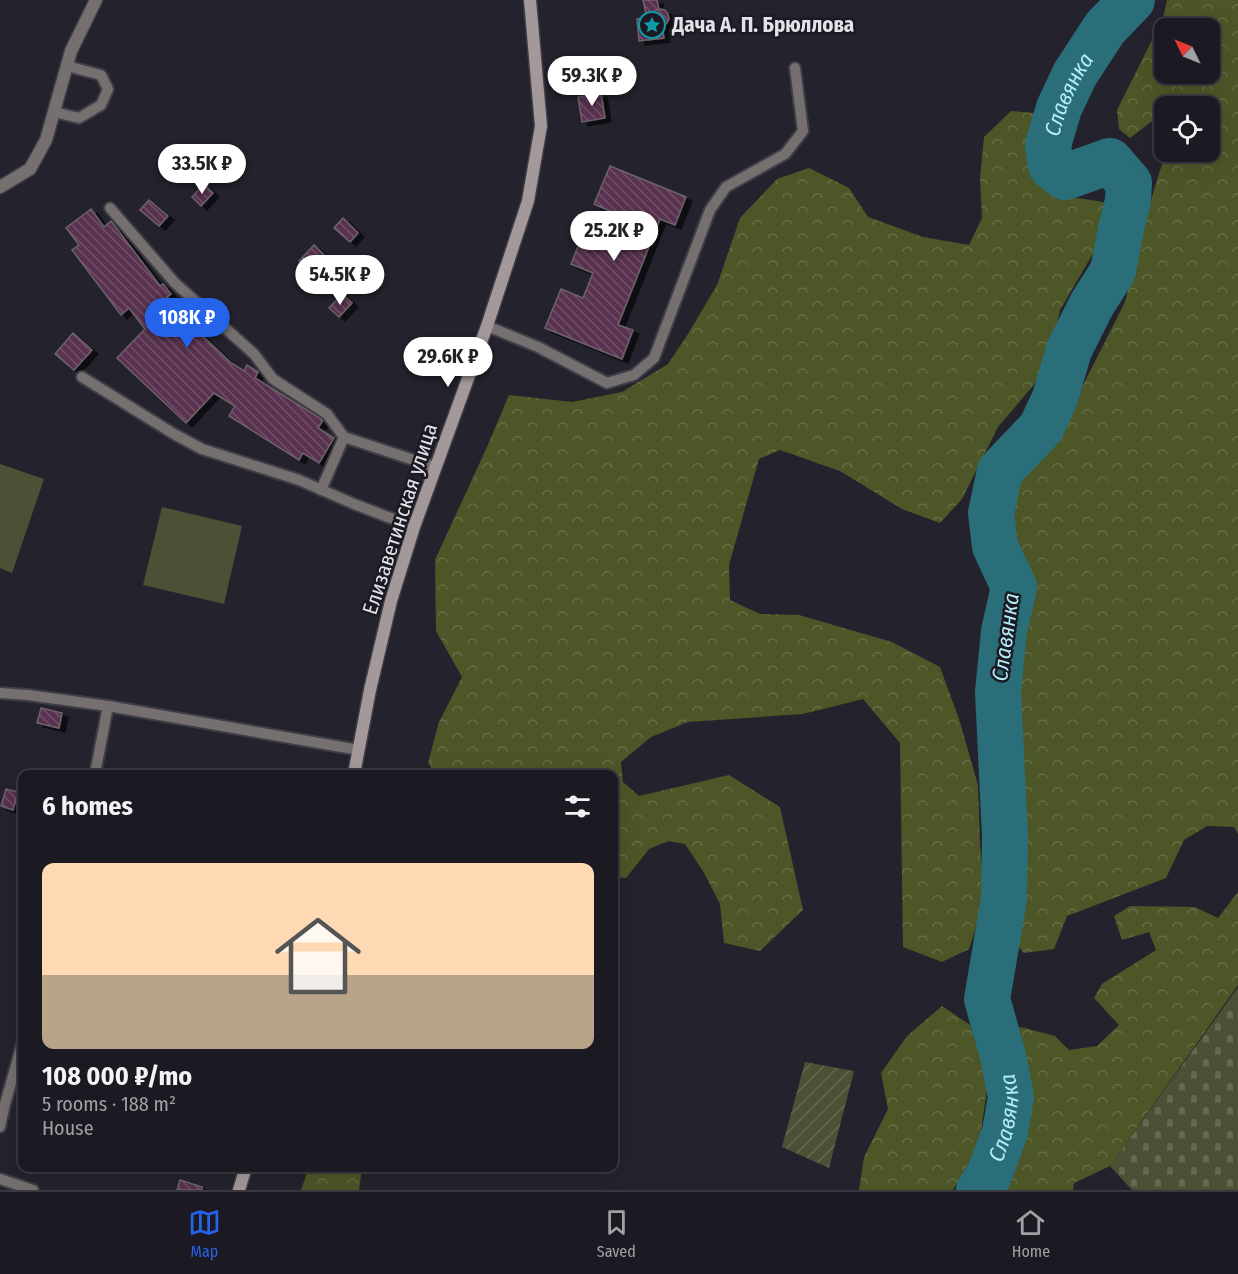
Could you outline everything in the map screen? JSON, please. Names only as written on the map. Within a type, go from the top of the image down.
[{"type":"street","points":[[0,186],[30,169],[46,140],[71,51],[96,0]]},
{"type":"street","name":"Елизаветинская улица","points":[[355,770],[370,690],[391,601],[414,527],[487,326],[528,201],[541,126],[530,0]]},
{"type":"street","points":[[239,1190],[244,1172]]},
{"type":"lane","points":[[54,112],[79,118],[101,105],[108,89],[101,75],[67,66]]},
{"type":"lane","points":[[487,326],[538,347],[607,383],[634,375],[654,358],[710,210],[726,187],[785,154],[803,131],[795,68]]},
{"type":"lane","points":[[110,208],[175,283],[254,354],[273,379],[327,414],[344,437],[435,466]]},
{"type":"lane","points":[[82,377],[202,449],[299,480],[414,527]]},
{"type":"lane","points":[[321,489],[344,437]]},
{"type":"lane","points":[[0,693],[108,706],[359,750]]},
{"type":"lane","points":[[96,770],[108,706]]},
{"type":"lane","points":[[0,1127],[3,1103],[18,1056]]},
{"type":"lane","points":[[0,1179],[33,1190]]},
{"type":"green space","points":[[1167,0],[1238,0],[1238,834],[1234,827],[1207,826],[1184,840],[1166,878],[1067,916],[1054,949],[1024,953],[1011,938],[1014,693],[1026,591],[1005,518],[1015,469],[1067,417],[1125,302],[1163,162],[1220,162],[1220,96],[1154,96],[1154,120],[1130,138],[1119,129],[1117,110],[1154,36],[1154,84],[1220,84],[1220,18],[1163,18]]},
{"type":"green space","points":[[1011,111],[1045,114],[1041,170],[1052,194],[1110,203],[1098,245],[1060,310],[1049,367],[998,427],[962,499],[940,523],[902,509],[840,471],[780,450],[759,459],[729,565],[730,600],[760,614],[799,615],[892,642],[940,667],[959,719],[978,785],[985,900],[969,949],[942,962],[903,947],[900,743],[863,699],[803,714],[688,722],[651,737],[621,762],[623,782],[639,796],[729,775],[780,807],[803,910],[760,951],[724,943],[720,904],[703,871],[685,844],[668,841],[649,849],[626,878],[618,877],[618,770],[432,770],[428,763],[439,722],[462,677],[436,631],[435,560],[509,395],[572,402],[622,392],[668,364],[717,285],[740,218],[777,179],[809,168],[849,188],[868,217],[923,237],[969,245],[982,218],[980,178],[984,137]]},
{"type":"green space","points":[[0,464],[44,479],[12,573],[0,568]]},
{"type":"green space","points":[[162,507],[242,526],[224,604],[143,585]]},
{"type":"green space","points":[[1238,892],[1238,985],[1110,1166],[1074,1183],[1073,1190],[990,1190],[1001,1175],[1019,1124],[1011,1033],[1021,1027],[1055,1036],[1069,1050],[1097,1046],[1119,1025],[1094,998],[1102,984],[1156,950],[1149,932],[1122,940],[1114,916],[1130,906],[1195,907],[1218,918]]},
{"type":"green space","points":[[1238,987],[1238,1190],[1132,1190],[1110,1166]]},
{"type":"green space","points":[[942,1006],[970,1025],[988,1082],[979,1146],[953,1190],[859,1190],[864,1157],[888,1109],[881,1073],[907,1036]]},
{"type":"green space","points":[[805,1062],[854,1071],[829,1168],[782,1147]]},
{"type":"green space","points":[[307,1172],[361,1172],[359,1190],[301,1190]]},
{"type":"building","points":[[643,0],[657,0],[659,9],[654,11],[652,17],[647,18]]},
{"type":"building","points":[[665,10],[669,19],[662,26],[664,38],[639,41],[637,19],[652,17],[654,11]]},
{"type":"building","points":[[601,93],[605,118],[582,122],[578,97]]},
{"type":"building","points":[[610,166],[686,197],[675,225],[660,219],[618,325],[633,330],[622,359],[545,328],[561,289],[583,298],[593,273],[571,264],[585,229],[608,238],[617,214],[594,204]]},
{"type":"building","points":[[204,184],[213,193],[201,206],[192,197]]},
{"type":"building","points":[[149,200],[168,216],[159,226],[140,210]]},
{"type":"building","points":[[91,209],[104,227],[111,221],[160,286],[163,284],[171,294],[167,297],[184,318],[231,363],[244,371],[247,365],[258,372],[255,378],[323,420],[318,428],[334,438],[319,463],[303,453],[299,460],[229,416],[235,406],[214,393],[186,423],[117,358],[145,329],[129,308],[121,315],[72,250],[79,245],[66,228]]},
{"type":"building","points":[[343,218],[358,233],[350,242],[334,228]]},
{"type":"building","points":[[314,245],[324,255],[308,270],[299,261]]},
{"type":"building","points":[[342,294],[352,303],[339,317],[329,308]]},
{"type":"building","points":[[73,333],[92,350],[74,370],[55,354]]},
{"type":"building","points":[[41,708],[62,713],[59,728],[37,723]]},
{"type":"building","points":[[6,789],[18,792],[13,810],[1,806]]},
{"type":"building","points":[[180,1180],[202,1187],[202,1190],[177,1190]]},
{"type":"waterway","name":"Славянка","points":[[979,1190],[989,1175],[1005,1132],[1011,1097],[1003,1056],[987,999],[1004,899],[1005,836],[998,692],[1004,631],[1014,587],[995,546],[991,513],[1000,471],[1041,428],[1055,398],[1069,350],[1092,304],[1113,271],[1128,201],[1129,183],[1110,161],[1065,177],[1051,166],[1048,145],[1059,108],[1075,74],[1105,28],[1132,0]]},
{"type":"place","name":"Дача А. П. Брюллова","points":[[652,25]]}]
